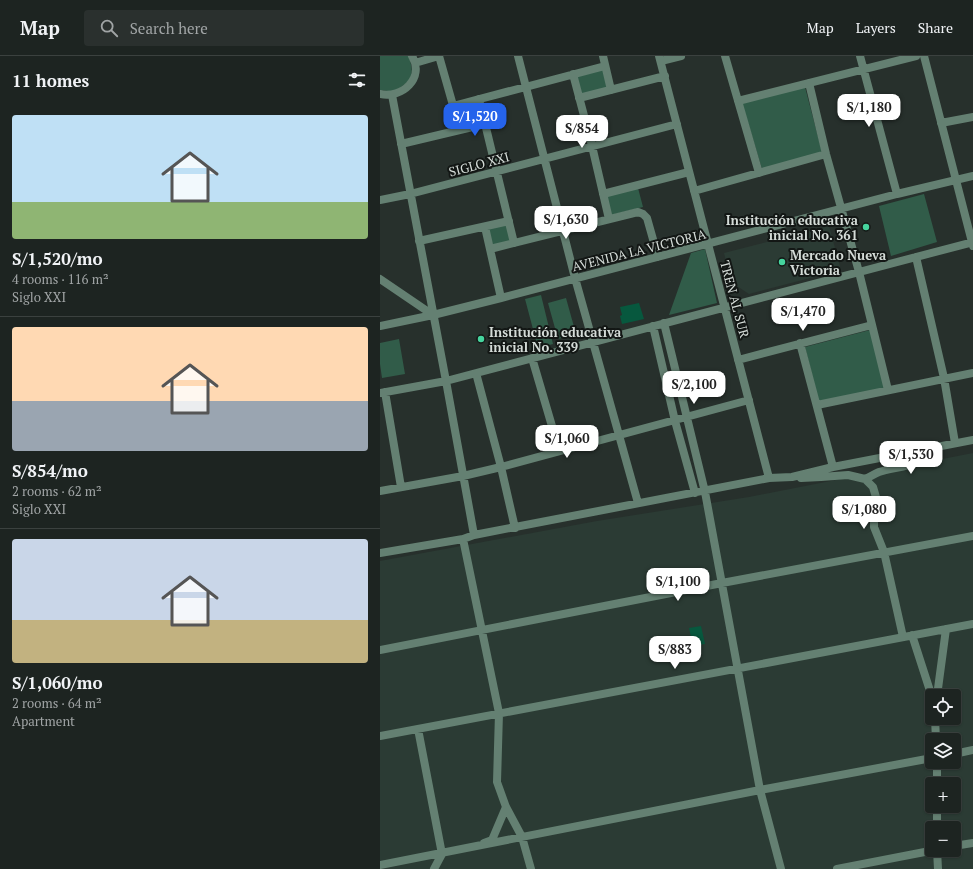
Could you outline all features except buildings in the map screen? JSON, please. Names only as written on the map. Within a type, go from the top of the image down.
[{"type":"street","points":[[380,94],[392,95],[407,88],[415,73],[414,59],[439,56],[460,130]]},
{"type":"street","points":[[518,56],[562,230],[638,503]]},
{"type":"street","points":[[603,56],[611,90]]},
{"type":"street","points":[[660,59],[681,56]]},
{"type":"street","points":[[725,56],[759,173]]},
{"type":"street","points":[[860,56],[897,194]]},
{"type":"street","points":[[738,101],[916,56]]},
{"type":"street","points":[[401,488],[383,393],[446,381],[916,257],[973,244],[924,56]]},
{"type":"street","name":"TREN AL SUR","points":[[660,59],[769,478]]},
{"type":"street","points":[[453,106],[606,66]]},
{"type":"street","points":[[573,74],[609,219]]},
{"type":"street","points":[[579,98],[664,76]]},
{"type":"street","points":[[809,83],[826,154],[859,272],[888,390]]},
{"type":"street","points":[[392,95],[474,535]]},
{"type":"street","points":[[479,99],[514,243]]},
{"type":"street","points":[[941,123],[973,117]]},
{"type":"street","points":[[401,144],[485,124]]},
{"type":"street","name":"SIGLO XXI","points":[[380,200],[410,194],[496,172],[677,124]]},
{"type":"street","points":[[694,191],[826,154]]},
{"type":"street","points":[[603,194],[690,172]]},
{"type":"street","name":"AVENIDA LA VICTORIA","points":[[380,326],[433,315],[501,298],[708,245],[897,194],[973,176]]},
{"type":"street","points":[[490,249],[638,212],[643,214],[646,218],[658,258]]},
{"type":"street","points":[[419,241],[509,221]]},
{"type":"street","points":[[485,227],[501,298]]},
{"type":"street","points":[[916,257],[944,378],[955,443]]},
{"type":"street","points":[[380,279],[433,315]]},
{"type":"street","points":[[664,323],[705,492],[760,790],[781,869]]},
{"type":"street","points":[[738,360],[872,324]]},
{"type":"street","points":[[653,326],[675,420],[695,493]]},
{"type":"street","points":[[800,343],[833,467]]},
{"type":"street","points":[[532,358],[559,450]]},
{"type":"street","points":[[476,373],[501,467],[515,528]]},
{"type":"street","points":[[817,405],[973,373]]},
{"type":"street","points":[[380,491],[463,476],[501,467],[559,450],[686,418],[749,400]]},
{"type":"street","points":[[792,477],[833,467],[973,440]]},
{"type":"street","points":[[865,479],[878,472],[921,460],[932,452],[933,447]]},
{"type":"street","points":[[380,553],[463,539],[474,535],[638,503],[705,492],[769,478],[810,478],[848,475],[865,479],[873,487],[878,504],[874,527],[884,552],[904,637]]},
{"type":"street","points":[[380,650],[722,583],[973,536]]},
{"type":"street","points":[[463,539],[499,713],[497,782],[506,808],[522,837],[531,869]]},
{"type":"street","points":[[380,736],[973,624]]},
{"type":"street","points":[[937,689],[946,630]]},
{"type":"street","points":[[912,635],[929,689]]},
{"type":"street","points":[[418,729],[442,854],[434,869]]},
{"type":"street","points":[[961,753],[973,750]]},
{"type":"street","points":[[380,865],[442,854],[760,790],[925,759]]},
{"type":"street","points":[[477,847],[492,840],[506,808]]},
{"type":"street","points":[[961,845],[973,843]]},
{"type":"street","points":[[837,869],[925,852]]},
{"type":"street","points":[[937,857],[938,869]]},
{"type":"shaded area","name":"Mercado Nueva Victoria","points":[[829,226],[841,270],[749,294],[731,282],[724,253]]},
{"type":"shaded area","points":[[973,453],[973,869],[380,869],[380,561],[597,521],[749,497]]},
{"type":"green space","points":[[380,56],[409,56],[412,69],[411,77],[395,92],[380,90]]},
{"type":"green space","points":[[604,69],[609,88],[582,95],[577,76]]},
{"type":"green space","points":[[805,87],[822,152],[762,169],[742,103]]},
{"type":"green space","points":[[478,103],[482,122],[462,127],[457,108]]},
{"type":"green space","points":[[638,188],[643,207],[611,215],[606,196]]},
{"type":"green space","points":[[924,194],[937,242],[891,256],[879,206]]},
{"type":"green space","points":[[507,223],[512,242],[493,246],[488,228]]},
{"type":"green space","points":[[705,249],[717,303],[669,315],[691,253]]},
{"type":"green space","points":[[541,295],[553,344],[538,348],[525,299]]},
{"type":"green space","points":[[566,298],[576,334],[558,339],[548,303]]},
{"type":"green space","points":[[870,330],[885,388],[819,402],[805,347]]},
{"type":"green space","points":[[399,339],[405,374],[382,378],[380,343]]},
{"type":"place","name":"Institución educativa inicial No. 361","points":[[866,227]]},
{"type":"place","name":"Mercado Nueva Victoria","points":[[782,262]]},
{"type":"place","name":"Institución educativa inicial No. 339","points":[[481,339]]}]
